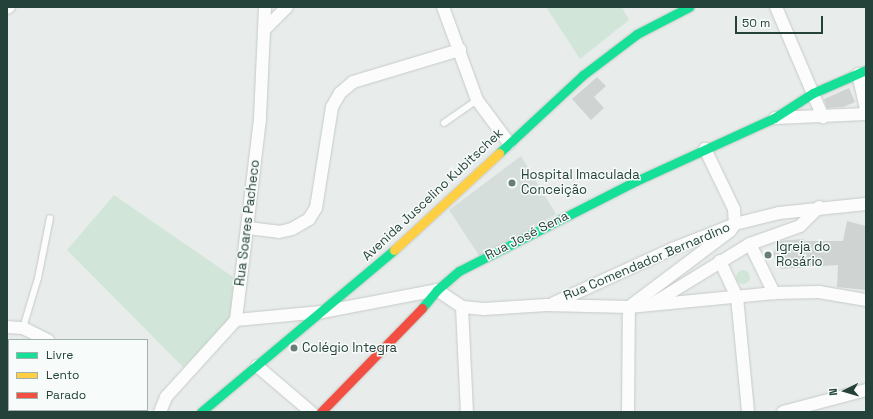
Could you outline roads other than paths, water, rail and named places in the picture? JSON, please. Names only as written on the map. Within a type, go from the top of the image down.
[{"type":"street","name":"Rua Soares Pacheco","points":[[236,320],[260,118],[265,7]]},
{"type":"street","points":[[265,29],[287,7]]},
{"type":"street","points":[[443,7],[460,50],[477,100],[508,143]]},
{"type":"street","name":"Avenida Juscelino Kubitschek","points":[[201,412],[376,267],[583,75],[637,34],[689,7]]},
{"type":"street","points":[[776,7],[823,117]]},
{"type":"street","points":[[248,228],[279,232],[309,219],[316,208],[332,107],[340,93],[353,82],[460,50]]},
{"type":"street","points":[[862,72],[866,110]]},
{"type":"street","name":"Rua José Sena","points":[[322,412],[409,324],[437,290],[459,271],[705,149],[774,118],[813,93],[862,72]]},
{"type":"street","points":[[774,118],[866,114]]},
{"type":"street","points":[[628,412],[629,307],[730,231],[735,224],[734,209],[705,149]]},
{"type":"street","name":"Rua Comendador Bernardino","points":[[547,305],[672,249],[735,224],[779,213],[819,207],[866,204]]},
{"type":"street","points":[[650,305],[750,244],[800,226],[819,207]]},
{"type":"street","points":[[750,244],[774,293]]},
{"type":"street","points":[[720,261],[737,297],[748,412]]},
{"type":"street","points":[[160,412],[166,397],[236,320],[322,312],[437,290]]},
{"type":"street","name":"Rua Comendador Bernardino","points":[[437,290],[462,307],[484,309],[547,305],[629,307],[774,293],[819,292],[866,300]]},
{"type":"street","points":[[462,307],[467,412]]},
{"type":"street","points":[[7,327],[23,328],[46,339]]},
{"type":"street","points":[[257,366],[303,410]]},
{"type":"street","points":[[784,412],[866,390]]},
{"type":"lane","points":[[444,123],[477,100]]},
{"type":"lane","points":[[23,328],[38,278],[50,218]]},
{"type":"place","name":"Hospital Imaculada Conceição","points":[[512,183]]},
{"type":"place","name":"Igreja do Rosário","points":[[768,255]]},
{"type":"place","name":"Colégio Integra","points":[[294,348]]}]
